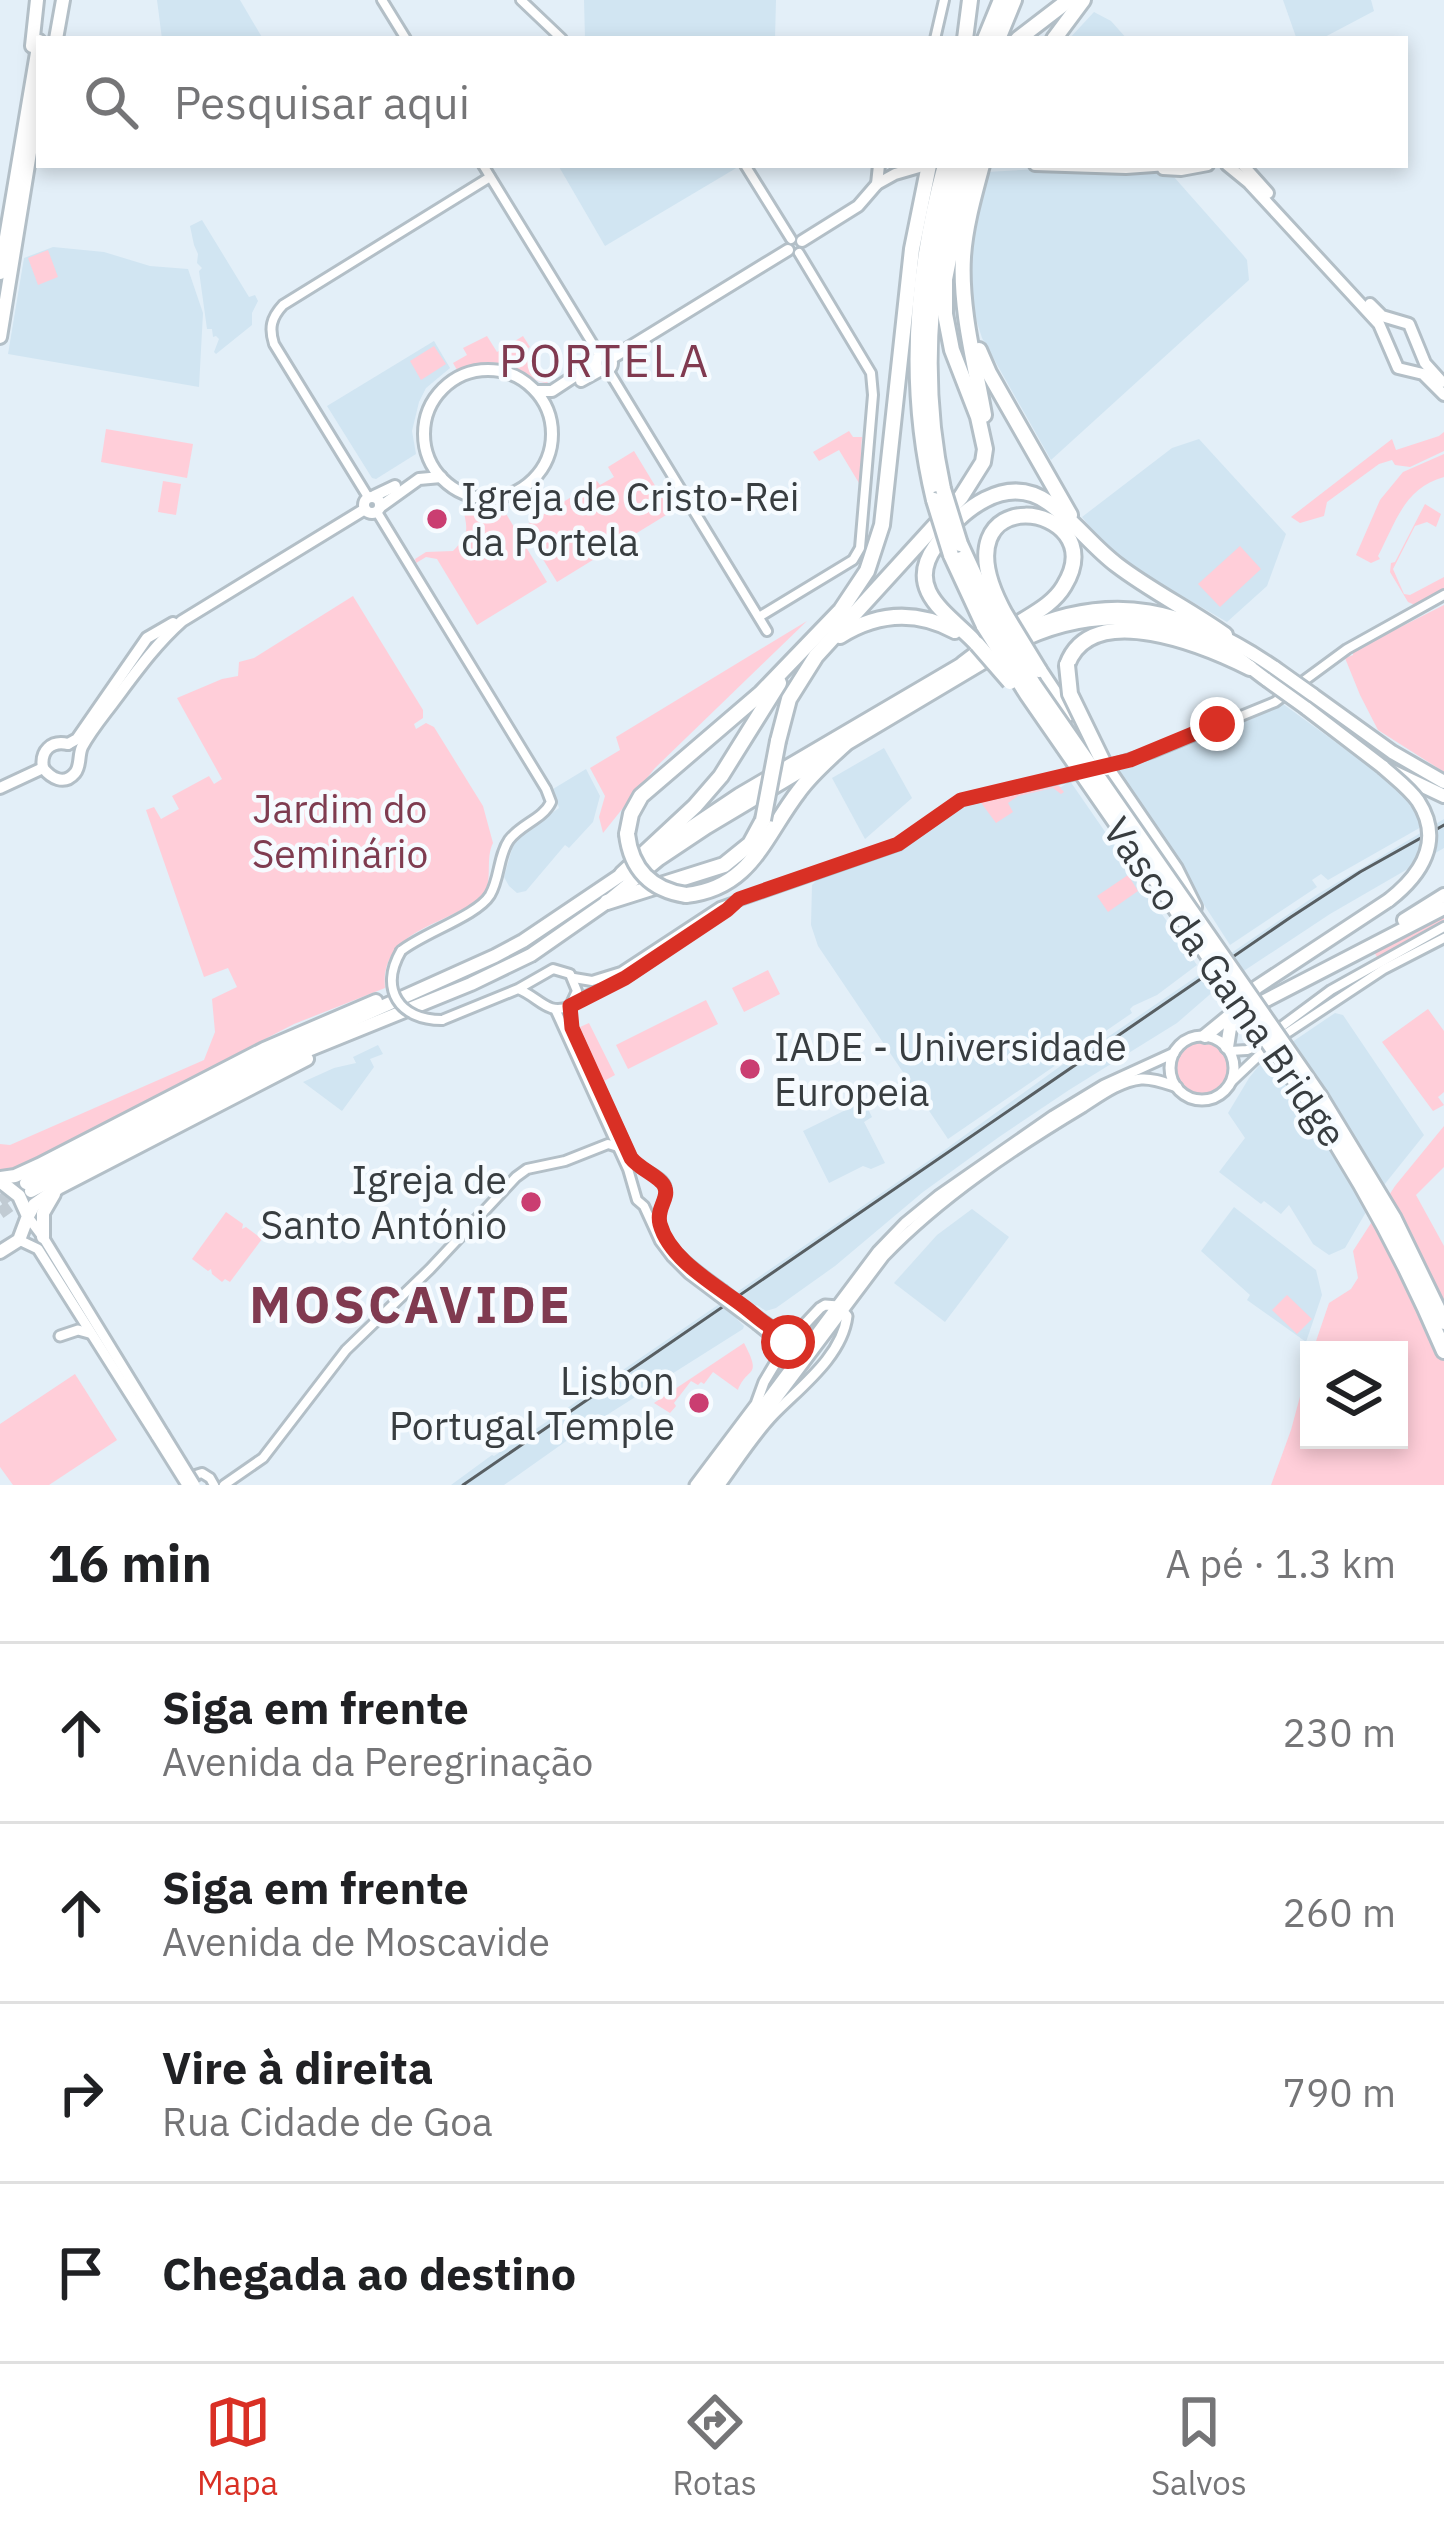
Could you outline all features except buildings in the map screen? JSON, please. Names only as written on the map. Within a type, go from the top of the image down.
[{"type":"highway","points":[[45,0],[46,36]]},
{"type":"highway","points":[[41,36],[45,0]]},
{"type":"highway","points":[[47,36],[63,0]]},
{"type":"highway","points":[[961,36],[965,0]]},
{"type":"highway","points":[[987,36],[1001,0]]},
{"type":"highway","points":[[999,36],[1014,0]]},
{"type":"highway","points":[[1022,36],[1069,0]]},
{"type":"highway","points":[[1059,34],[1084,0]]},
{"type":"highway","points":[[0,273],[5,201],[16,178],[33,101]]},
{"type":"highway","points":[[0,337],[33,101]]},
{"type":"highway","points":[[931,168],[951,186]]},
{"type":"highway","points":[[946,168],[963,255],[985,421],[983,438]]},
{"type":"highway","points":[[956,168],[922,272],[916,349],[922,438],[956,549],[995,620],[1030,656],[1175,869],[1210,938]]},
{"type":"highway","points":[[845,744],[800,789],[749,865],[720,886],[686,895],[658,887],[643,876],[627,834],[635,805],[650,786],[791,663],[849,600],[867,571],[886,490],[916,222],[966,168]]},
{"type":"highway","points":[[939,494],[928,365],[935,267],[951,186],[978,168]]},
{"type":"highway","points":[[607,902],[724,865],[750,844],[763,820],[793,690],[825,644],[961,496],[983,462],[978,417],[952,350],[945,314],[951,186]]},
{"type":"highway","points":[[928,365],[945,278]]},
{"type":"highway","points":[[908,289],[909,350],[918,398]]},
{"type":"highway","points":[[967,311],[988,373],[1079,529]]},
{"type":"highway","points":[[1042,716],[932,598],[925,575],[932,551],[958,520],[981,501],[1013,491],[1044,500],[1140,583],[1225,635],[1417,800],[1428,825],[1428,846],[1421,868],[1408,885],[1257,987],[1232,1014]]},
{"type":"highway","points":[[963,664],[1042,608],[1066,583],[1072,564],[1070,544],[1060,527],[1042,516],[1009,518],[987,545],[995,620]]},
{"type":"highway","points":[[0,1179],[39,1165],[297,1033],[465,970],[523,941],[739,795],[1023,630],[1092,610],[1122,609],[1155,612],[1225,635]]},
{"type":"highway","points":[[825,644],[860,624],[907,616],[944,625],[972,639]]},
{"type":"highway","points":[[406,993],[262,1061],[28,1187],[348,1032],[503,969],[556,939],[690,838],[1035,634],[1074,622],[1117,617],[1169,624],[1214,642],[1250,668]]},
{"type":"highway","name":"Vasco da Gama Bridge","points":[[995,620],[1042,716],[1341,1151],[1395,1244],[1444,1351]]},
{"type":"highway","name":"Vasco da Gama Bridge","points":[[995,620],[1034,685],[1362,1162],[1444,1322]]},
{"type":"highway","points":[[1106,768],[1070,694],[1067,665],[1074,650],[1089,639],[1113,632],[1139,632],[1197,644],[1271,674],[1444,782]]},
{"type":"highway","points":[[622,874],[722,776],[791,663]]},
{"type":"highway","points":[[1383,767],[1444,796]]},
{"type":"highway","points":[[1205,1036],[1270,988],[1444,895]]},
{"type":"highway","points":[[1228,1049],[1230,1028],[1247,1010],[1444,908]]},
{"type":"highway","points":[[0,1252],[19,1240],[34,1205],[58,1188],[304,1061],[348,1032]]},
{"type":"highway","points":[[0,1179],[19,1196],[28,1216]]},
{"type":"highway","points":[[40,1243],[43,1213],[58,1188]]},
{"type":"main road","points":[[877,184],[880,168]]},
{"type":"main road","points":[[1230,168],[1374,319],[1396,365],[1427,377],[1444,395]]},
{"type":"main road","points":[[1246,168],[1379,314],[1411,326],[1426,365],[1444,384]]},
{"type":"main road","points":[[536,391],[552,391],[603,363],[858,206],[877,184],[903,170]]},
{"type":"main road","points":[[1387,338],[1390,325],[1399,320]]},
{"type":"main road","points":[[1411,371],[1419,366],[1421,353]]},
{"type":"main road","points":[[548,410],[555,397],[603,363]]},
{"type":"main road","points":[[476,370],[499,370],[521,379],[548,410],[550,452],[539,473],[508,495],[485,498],[461,492],[441,477],[429,457],[424,438],[427,415],[437,394],[476,370]]},
{"type":"main road","points":[[373,504],[419,471],[429,457]]},
{"type":"main road","points":[[182,620],[157,644],[102,718],[79,756],[78,769],[68,778],[53,778],[44,768],[48,747],[77,739],[156,631],[418,479],[441,477]]},
{"type":"main road","points":[[68,744],[79,756]]},
{"type":"main road","points":[[0,788],[44,768]]},
{"type":"main road","points":[[771,1400],[884,1256],[943,1202],[1057,1122],[1132,1081],[1150,1079],[1202,1100],[1220,1095],[1231,1082],[1234,1061],[1228,1049],[1213,1037],[1186,1040],[1174,1053],[1094,1090],[905,1223],[878,1252],[841,1308]]},
{"type":"main road","points":[[1174,1053],[1170,1071],[1177,1087]]},
{"type":"main road","points":[[28,1216],[74,1305],[160,1435]]},
{"type":"main road","points":[[19,1240],[40,1243],[188,1485]]},
{"type":"main road","points":[[74,1305],[74,1320],[60,1336],[78,1330],[95,1338]]},
{"type":"main road","points":[[708,1485],[770,1419],[780,1353],[820,1308],[841,1308]]},
{"type":"main road","points":[[708,1485],[756,1404],[812,1376],[847,1323],[841,1308]]},
{"type":"street","points":[[382,0],[404,36]]},
{"type":"street","points":[[521,0],[559,36]]},
{"type":"street","points":[[936,36],[944,0]]},
{"type":"street","points":[[485,168],[767,631]]},
{"type":"street","points":[[747,168],[871,373],[872,410],[858,554],[759,617]]},
{"type":"street","points":[[490,177],[283,304],[274,314],[271,332],[274,344],[550,797],[547,810],[521,828],[505,849],[484,902],[412,941],[393,965],[395,997],[406,1011],[424,1020],[442,1020],[553,969],[574,978],[601,980],[621,972],[711,912],[898,844],[961,800],[1130,760],[1262,709],[1347,649],[1444,595]]},
{"type":"street","points":[[0,186],[16,178]]},
{"type":"street","points":[[518,989],[556,1011],[635,972],[739,899]]},
{"type":"street","points":[[1228,1049],[1254,1047],[1331,990],[1442,932]]},
{"type":"street","points":[[1231,1082],[1262,1051],[1442,932]]},
{"type":"street","points":[[1337,998],[1367,968]]},
{"type":"street","points":[[537,998],[541,975]]},
{"type":"street","points":[[574,978],[578,991],[571,1004],[572,1028],[627,1151],[636,1166],[665,1186],[660,1204],[644,1206]]},
{"type":"street","points":[[556,1011],[631,1175],[637,1200],[669,1253],[689,1274],[720,1292]]},
{"type":"street","points":[[224,1485],[263,1458],[346,1349],[430,1269],[515,1177],[608,1144],[618,1147]]},
{"type":"street","points":[[634,1191],[639,1181],[652,1176]]},
{"type":"street","points":[[660,1204],[661,1225],[677,1251],[759,1322],[780,1353]]},
{"type":"street","points":[[759,1322],[796,1332]]},
{"type":"street","points":[[188,1485],[188,1476],[197,1473],[214,1485]]},
{"type":"shaded area","points":[[157,0],[240,0],[261,36],[162,36]]},
{"type":"shaded area","points":[[584,0],[776,0],[775,36],[585,36]]},
{"type":"shaded area","points":[[1283,0],[1371,0],[1374,11],[1327,36],[1296,36]]},
{"type":"shaded area","points":[[1094,12],[1124,36],[1072,36]]},
{"type":"shaded area","points":[[560,168],[736,168],[605,246]]},
{"type":"shaded area","points":[[1160,170],[1174,177],[1247,260],[1249,280],[1051,460],[982,338],[969,269],[986,172]]},
{"type":"shaded area","points":[[202,220],[249,297],[255,295],[258,301],[252,325],[216,354],[219,339],[207,329],[202,268],[190,226]]},
{"type":"shaded area","points":[[53,247],[188,269],[203,313],[199,387],[8,354],[24,258]]},
{"type":"shaded area","points":[[434,341],[450,368],[426,388],[419,402],[412,431],[416,454],[372,478],[327,406]]},
{"type":"shaded area","points":[[1199,439],[1286,534],[1267,586],[1227,622],[1127,564],[1082,517],[1172,448]]},
{"type":"shaded area","points":[[1283,704],[1403,791],[1423,826],[1328,880],[1321,874],[1312,880],[1317,887],[1230,945],[1116,768],[1194,741],[1203,744],[1217,738],[1218,729]]},
{"type":"shaded area","points":[[884,748],[912,798],[865,839],[832,778]]},
{"type":"shaded area","points":[[586,769],[600,796],[593,822],[569,848],[565,845],[526,891],[517,893],[504,877],[513,845],[559,808],[553,789]]},
{"type":"shaded area","points":[[1070,781],[1197,965],[948,1139],[818,946],[811,925],[812,885],[820,877],[886,856],[962,806],[1052,784],[1061,787]]},
{"type":"shaded area","points":[[1444,819],[1444,848],[1330,914],[1215,990],[1177,1023],[999,1137],[776,1308],[766,1311],[757,1305],[737,1319],[743,1329],[504,1485],[451,1485],[1062,1065],[1318,894]]},
{"type":"shaded area","points":[[1335,1013],[1343,1015],[1424,1135],[1376,1195],[1345,1248],[1329,1255],[1313,1244],[1289,1205],[1281,1214],[1219,1172],[1245,1138],[1228,1113],[1249,1078],[1261,1063]]},
{"type":"shaded area","points":[[378,1045],[383,1054],[370,1059],[374,1067],[342,1111],[303,1082],[356,1063],[353,1057]]},
{"type":"shaded area","points":[[865,1103],[872,1117],[864,1122],[885,1163],[871,1169],[863,1166],[829,1183],[803,1131]]},
{"type":"shaded area","points":[[1234,1207],[1316,1270],[1322,1295],[1306,1341],[1247,1300],[1250,1295],[1201,1251]]},
{"type":"shaded area","points":[[972,1209],[1009,1237],[945,1322],[894,1283],[937,1235]]},
{"type":"green space","points":[[48,250],[58,277],[38,285],[28,258]]},
{"type":"green space","points":[[487,336],[497,352],[523,336],[530,347],[524,351],[548,383],[496,363],[457,370],[453,363],[467,355],[463,348]]},
{"type":"green space","points":[[434,346],[446,364],[421,380],[410,361]]},
{"type":"green space","points":[[106,429],[193,444],[187,478],[101,462]]},
{"type":"green space","points":[[849,431],[853,437],[862,437],[862,488],[839,450],[819,461],[813,452]]},
{"type":"green space","points":[[1444,432],[1444,451],[1410,467],[1392,460],[1379,464],[1327,502],[1324,516],[1300,523],[1291,517],[1392,439],[1396,450]]},
{"type":"green space","points":[[634,451],[671,512],[557,582],[523,527],[597,481],[600,485],[614,477],[608,467]]},
{"type":"green space","points":[[1444,454],[1444,477],[1410,498],[1380,559],[1371,563],[1356,555],[1380,500],[1403,472]]},
{"type":"green space","points":[[163,481],[181,484],[176,515],[158,512]]},
{"type":"green space","points":[[463,500],[499,502],[547,582],[477,625],[437,559],[426,557],[416,563],[415,559],[426,552],[453,551],[460,544],[466,527]]},
{"type":"green space","points":[[1425,504],[1441,514],[1436,527],[1427,522],[1415,526],[1393,569],[1404,594],[1410,595],[1444,577],[1444,590],[1417,606],[1408,602],[1390,572]]},
{"type":"green space","points":[[1240,546],[1261,569],[1220,607],[1198,584]]},
{"type":"green space","name":"Jardim do Seminário","points":[[353,596],[423,710],[423,718],[414,724],[416,729],[426,723],[434,727],[483,806],[493,843],[484,895],[405,940],[386,968],[385,988],[294,1024],[8,1172],[0,1169],[0,1144],[10,1145],[204,1060],[215,1032],[212,999],[237,987],[228,968],[204,977],[146,810],[154,807],[161,819],[179,809],[172,796],[209,776],[214,784],[222,779],[177,698],[238,676],[239,662],[254,658]]},
{"type":"green space","points":[[1444,605],[1444,772],[1378,730],[1345,658]]},
{"type":"green space","points":[[807,621],[655,768],[603,833],[599,817],[605,796],[590,768],[620,750],[616,737]]},
{"type":"green space","points":[[1052,784],[1064,792],[1053,788],[1018,796],[1008,803],[1013,812],[996,823],[979,800]]},
{"type":"green space","points":[[1128,875],[1138,891],[1108,912],[1097,896]]},
{"type":"green space","points":[[1444,914],[1444,924],[1377,957],[1373,950]]},
{"type":"green space","points":[[768,970],[780,994],[744,1012],[732,988]]},
{"type":"green space","points":[[706,1000],[718,1024],[628,1069],[616,1045]]},
{"type":"green space","points":[[1428,1009],[1444,1031],[1444,1092],[1438,1097],[1444,1105],[1433,1111],[1382,1042]]},
{"type":"green space","points":[[589,1023],[615,1075],[604,1081],[580,1027]]},
{"type":"green space","points":[[1203,1041],[1222,1049],[1230,1068],[1222,1087],[1203,1095],[1184,1087],[1176,1068],[1184,1049]]},
{"type":"green space","points":[[1444,1126],[1444,1167],[1416,1195],[1444,1246],[1444,1485],[1271,1485],[1300,1396],[1300,1449],[1408,1449],[1408,1341],[1316,1341],[1329,1303],[1351,1289],[1358,1278],[1353,1251],[1395,1186]]},
{"type":"green space","points":[[226,1212],[243,1224],[242,1229],[262,1239],[230,1282],[222,1282],[211,1269],[192,1259]]},
{"type":"green space","points":[[1287,1295],[1312,1319],[1297,1334],[1272,1310]]},
{"type":"green space","points":[[744,1343],[753,1367],[738,1390],[713,1372],[704,1384],[691,1381],[670,1413],[654,1403]]},
{"type":"green space","points":[[75,1374],[117,1440],[49,1485],[13,1485],[0,1467],[0,1424]]},
{"type":"tunnel","points":[[0,1201],[26,1183]]},
{"type":"tunnel","points":[[0,1213],[31,1191]]},
{"type":"railway","points":[[463,1485],[1291,917],[1444,825]]},
{"type":"place","name":"Igreja de Cristo-Rei da Portela","points":[[437,519]]},
{"type":"place","name":"IADE - Universidade Europeia","points":[[750,1069]]},
{"type":"place","name":"Igreja de Santo António","points":[[531,1202]]},
{"type":"place","name":"Lisbon Portugal Temple","points":[[699,1403]]},
{"type":"district","name":"PORTELA","points":[[605,361]]},
{"type":"district","name":"MOSCAVIDE","points":[[411,1305]]},
{"type":"route","points":[[788,1342],[796,1332],[777,1330],[761,1319],[688,1263],[668,1238],[659,1216],[665,1186],[631,1158],[572,1028],[570,1006],[635,972],[739,899],[878,853],[961,800],[1130,760],[1217,724]]}]
